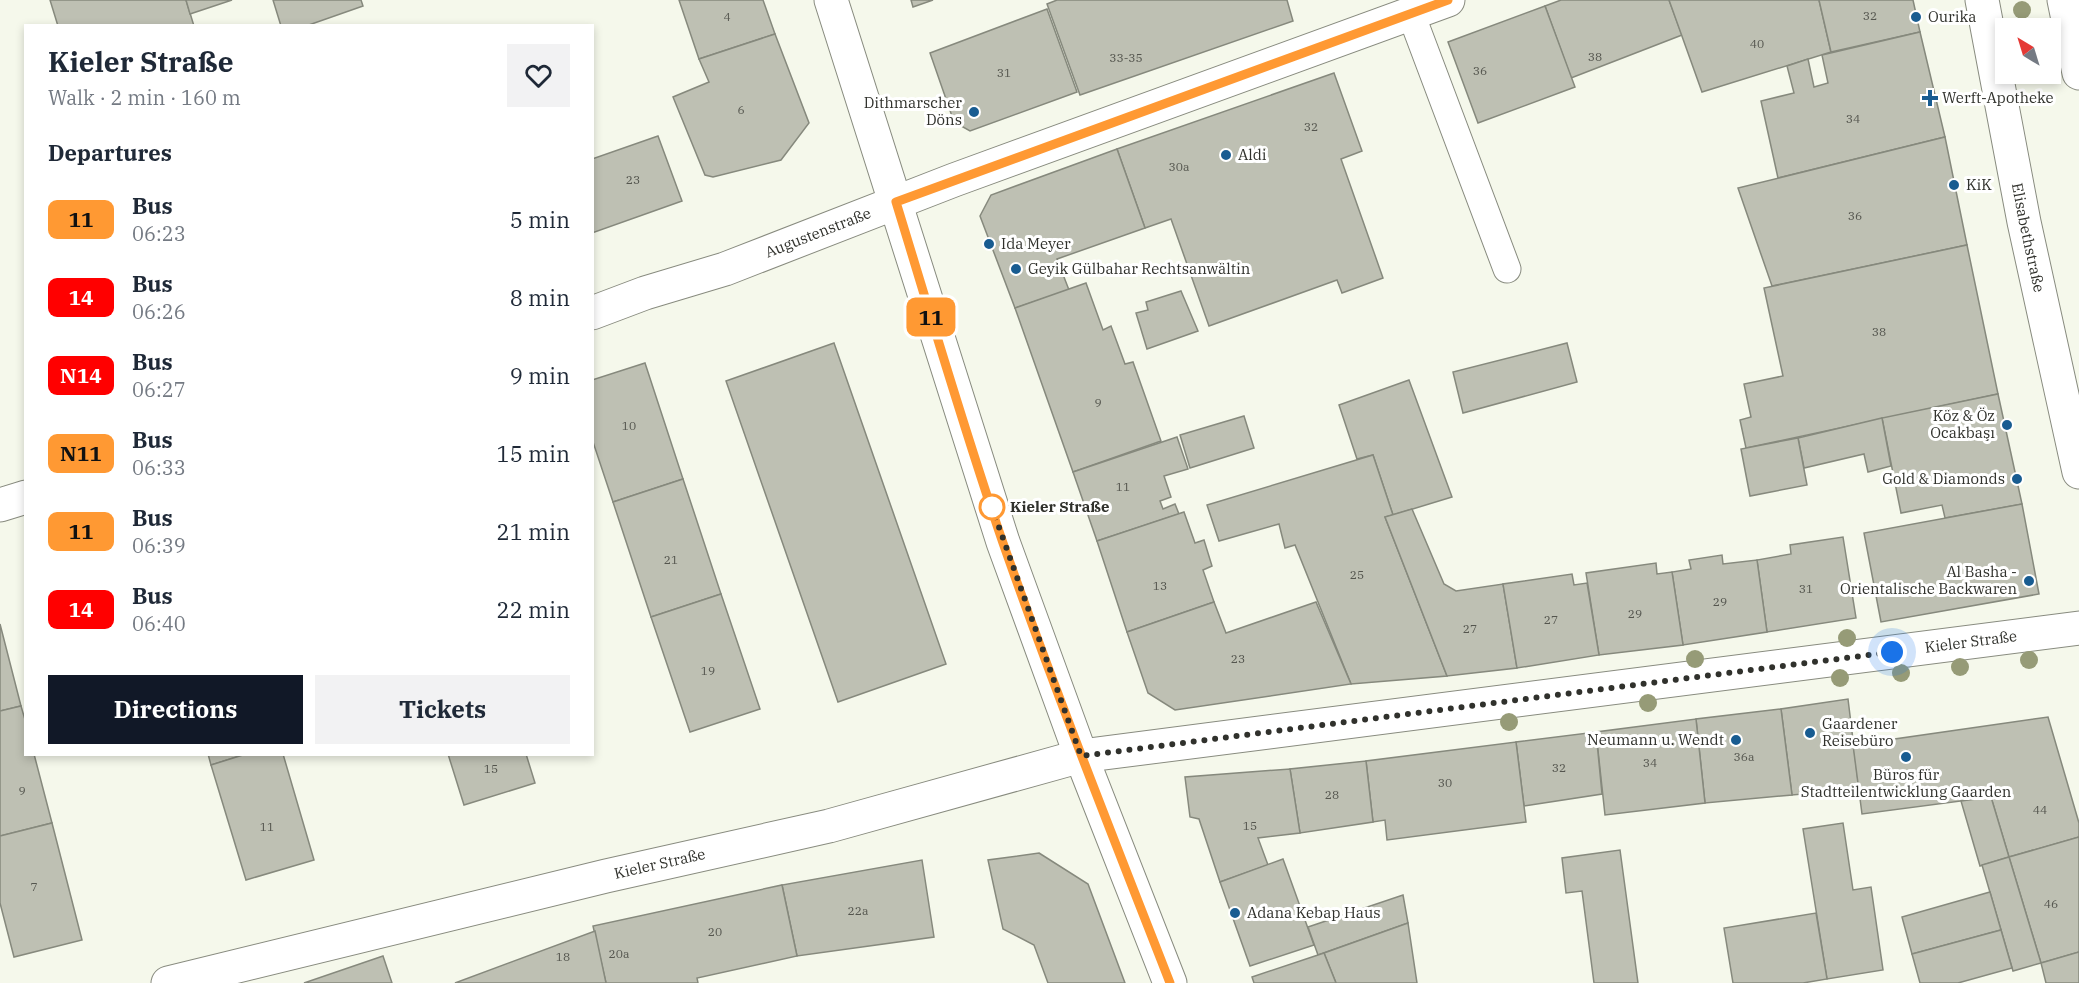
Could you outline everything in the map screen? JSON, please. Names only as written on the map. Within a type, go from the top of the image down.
[{"type":"street","points":[[831,0],[1003,542],[1081,756],[1170,983]]},
{"type":"street","name":"Augustenstraße","points":[[594,312],[645,293],[725,269],[896,202],[1448,0]]},
{"type":"street","name":"Elisabethstraße","points":[[1982,0],[2024,222],[2079,472]]},
{"type":"street","points":[[2064,0],[2079,73]]},
{"type":"street","points":[[0,505],[24,499]]},
{"type":"street","name":"Kieler Straße","points":[[168,983],[606,876],[829,826],[1081,756],[2079,628]]},
{"type":"lane","points":[[1411,14],[1507,268]]},
{"type":"building","points":[[50,0],[186,0],[193,24],[57,24]]},
{"type":"building","points":[[186,0],[232,0],[190,14]]},
{"type":"building","points":[[273,0],[361,0],[363,6],[312,24],[280,24]]},
{"type":"building","points":[[679,0],[763,0],[775,34],[699,59]]},
{"type":"building","points":[[911,0],[933,0],[913,7]]},
{"type":"building","points":[[1057,0],[1287,0],[1293,21],[1080,95],[1047,4]]},
{"type":"building","points":[[1561,0],[1669,0],[1682,35],[1571,78],[1545,6]]},
{"type":"building","points":[[1669,0],[1819,0],[1831,52],[1702,92]]},
{"type":"building","points":[[1819,0],[1913,0],[1920,32],[1831,52]]},
{"type":"building","points":[[1545,6],[1575,87],[1478,123],[1448,42]]},
{"type":"building","points":[[1047,9],[1077,92],[970,131],[954,122],[930,53]]},
{"type":"building","points":[[1920,32],[1945,137],[1778,178],[1761,101],[1794,93],[1787,66],[1808,59],[1814,87],[1828,83],[1822,55]]},
{"type":"building","points":[[775,34],[809,123],[781,160],[713,177],[705,175],[673,97],[709,82],[699,59]]},
{"type":"building","points":[[1334,73],[1362,151],[1341,159],[1383,278],[1342,293],[1337,280],[1209,326],[1171,219],[1145,228],[1117,149]]},
{"type":"building","points":[[658,136],[682,201],[594,232],[594,158]]},
{"type":"building","points":[[1945,137],[1967,245],[1772,286],[1738,188]]},
{"type":"building","points":[[1117,149],[1145,228],[1057,259],[1069,290],[1015,308],[980,216],[991,195]]},
{"type":"building","points":[[1967,245],[1998,394],[1746,448],[1740,420],[1751,417],[1744,384],[1783,376],[1764,288]]},
{"type":"building","points":[[1086,283],[1103,330],[1111,326],[1125,364],[1133,362],[1161,441],[1073,472],[1015,308]]},
{"type":"building","points":[[1181,291],[1198,331],[1147,349],[1136,313],[1148,310],[1146,302]]},
{"type":"building","points":[[834,343],[946,664],[838,702],[726,381]]},
{"type":"building","points":[[1567,343],[1577,382],[1463,413],[1453,372]]},
{"type":"building","points":[[645,363],[683,479],[613,502],[594,445],[594,379]]},
{"type":"building","points":[[1409,380],[1452,497],[1393,515],[1373,455],[1357,459],[1339,405]]},
{"type":"building","points":[[1998,394],[2022,504],[1945,518],[1942,505],[1901,513],[1882,418]]},
{"type":"building","points":[[1244,416],[1254,448],[1190,468],[1180,435]]},
{"type":"building","points":[[1882,418],[1891,466],[1868,472],[1864,454],[1804,468],[1798,438]]},
{"type":"building","points":[[1177,437],[1188,469],[1164,476],[1171,497],[1160,501],[1163,509],[1175,504],[1179,514],[1097,541],[1073,472]]},
{"type":"building","points":[[1798,438],[1807,485],[1750,496],[1741,449]]},
{"type":"building","points":[[1373,455],[1393,515],[1385,517],[1447,676],[1351,684],[1295,545],[1285,548],[1279,524],[1219,541],[1207,505]]},
{"type":"building","points":[[683,479],[721,594],[651,617],[613,502]]},
{"type":"building","points":[[2022,504],[2039,594],[1881,622],[1864,533]]},
{"type":"building","points":[[1412,509],[1444,584],[1456,591],[1503,584],[1517,668],[1447,676],[1385,517]]},
{"type":"building","points":[[1184,512],[1195,543],[1204,540],[1212,566],[1203,570],[1214,602],[1127,632],[1097,541]]},
{"type":"building","points":[[1843,537],[1856,618],[1767,632],[1757,560],[1791,554],[1790,545]]},
{"type":"building","points":[[1722,555],[1723,564],[1757,560],[1767,632],[1683,645],[1672,572],[1691,569],[1689,560]]},
{"type":"building","points":[[1656,563],[1657,574],[1672,572],[1683,645],[1599,655],[1586,573]]},
{"type":"building","points":[[1572,574],[1574,585],[1587,583],[1599,655],[1517,668],[1503,584]]},
{"type":"building","points":[[721,594],[760,709],[690,732],[651,617]]},
{"type":"building","points":[[1214,602],[1226,633],[1316,602],[1351,684],[1175,710],[1148,693],[1127,632]]},
{"type":"building","points":[[0,624],[21,706],[0,711]]},
{"type":"building","points":[[1848,699],[1859,789],[1792,795],[1781,709]]},
{"type":"building","points":[[21,706],[24,716],[24,756],[35,756],[52,823],[0,836],[0,711]]},
{"type":"building","points":[[1781,709],[1792,795],[1705,803],[1696,719]]},
{"type":"building","points":[[2048,717],[2079,823],[2079,837],[2009,857],[1991,797],[1862,814],[1853,745]]},
{"type":"building","points":[[1696,719],[1705,803],[1605,815],[1596,732]]},
{"type":"building","points":[[1596,732],[1602,794],[1524,806],[1516,742]]},
{"type":"building","points":[[1516,742],[1526,822],[1387,840],[1385,820],[1373,822],[1366,761]]},
{"type":"building","points":[[209,756],[240,756],[211,765]]},
{"type":"building","points":[[240,756],[284,756],[314,860],[246,880],[211,765]]},
{"type":"building","points":[[449,756],[527,756],[535,783],[464,805]]},
{"type":"building","points":[[1366,761],[1373,822],[1300,833],[1290,769]]},
{"type":"building","points":[[1290,769],[1300,833],[1258,838],[1268,865],[1220,882],[1199,819],[1190,817],[1185,777]]},
{"type":"building","points":[[1991,797],[2009,857],[1980,866],[1961,801]]},
{"type":"building","points":[[52,823],[82,940],[14,957],[0,903],[0,836]]},
{"type":"building","points":[[1843,823],[1853,890],[1871,887],[1883,970],[1827,979],[1803,829]]},
{"type":"building","points":[[2079,837],[2079,952],[2041,963],[2009,857]]},
{"type":"building","points":[[1620,850],[1638,983],[1594,983],[1582,891],[1566,893],[1562,858]]},
{"type":"building","points":[[1039,853],[1088,884],[1125,983],[1048,983],[1034,945],[1003,929],[988,860]]},
{"type":"building","points":[[2009,857],[2041,963],[2013,971],[1982,865]]},
{"type":"building","points":[[1283,859],[1314,945],[1250,966],[1220,882]]},
{"type":"building","points":[[922,860],[934,937],[797,956],[782,885]]},
{"type":"building","points":[[782,885],[797,956],[697,978],[698,983],[606,983],[593,926]]},
{"type":"building","points":[[1990,892],[2001,930],[1912,954],[1902,917]]},
{"type":"building","points":[[1403,895],[1408,923],[1318,955],[1308,927]]},
{"type":"building","points":[[1816,913],[1827,979],[1803,983],[1733,983],[1724,928]]},
{"type":"building","points":[[1408,923],[1417,983],[1336,983],[1324,953]]},
{"type":"building","points":[[2001,930],[2012,968],[1958,983],[1920,983],[1912,954]]},
{"type":"building","points":[[595,931],[606,983],[455,983]]},
{"type":"building","points":[[2079,952],[2079,983],[2046,983],[2041,963]]},
{"type":"building","points":[[1324,953],[1336,983],[1254,983],[1252,977]]},
{"type":"building","points":[[383,956],[392,983],[304,983]]},
{"type":"bus line","name":"11","points":[[1170,983],[1081,756],[1003,542],[957,402],[896,202],[1448,0]]},
{"type":"place","name":"Ourika","points":[[1916,17]]},
{"type":"place","name":"Werft-Apotheke","points":[[1930,98]]},
{"type":"place","name":"Dithmarscher Döns","points":[[974,112]]},
{"type":"place","name":"Aldi","points":[[1226,155]]},
{"type":"place","name":"KiK","points":[[1954,185]]},
{"type":"place","name":"Ida Meyer","points":[[989,244]]},
{"type":"place","name":"Geyik Gülbahar Rechtsanwältin","points":[[1016,269]]},
{"type":"place","name":"Köz & Öz Ocakbaşı","points":[[2007,425]]},
{"type":"place","name":"Gold & Diamonds","points":[[2017,479]]},
{"type":"place","name":"Kieler Straße","points":[[992,507]]},
{"type":"place","name":"Al Basha - Orientalische Backwaren","points":[[2029,581]]},
{"type":"place","name":"Gaardener Reisebüro","points":[[1810,733]]},
{"type":"place","name":"Neumann u. Wendt","points":[[1736,740]]},
{"type":"place","name":"Büros für Stadtteilentwicklung Gaarden","points":[[1906,757]]},
{"type":"place","name":"Adana Kebap Haus","points":[[1235,913]]},
{"type":"route","points":[[992,507],[990,502],[1081,756],[1892,652]]}]
